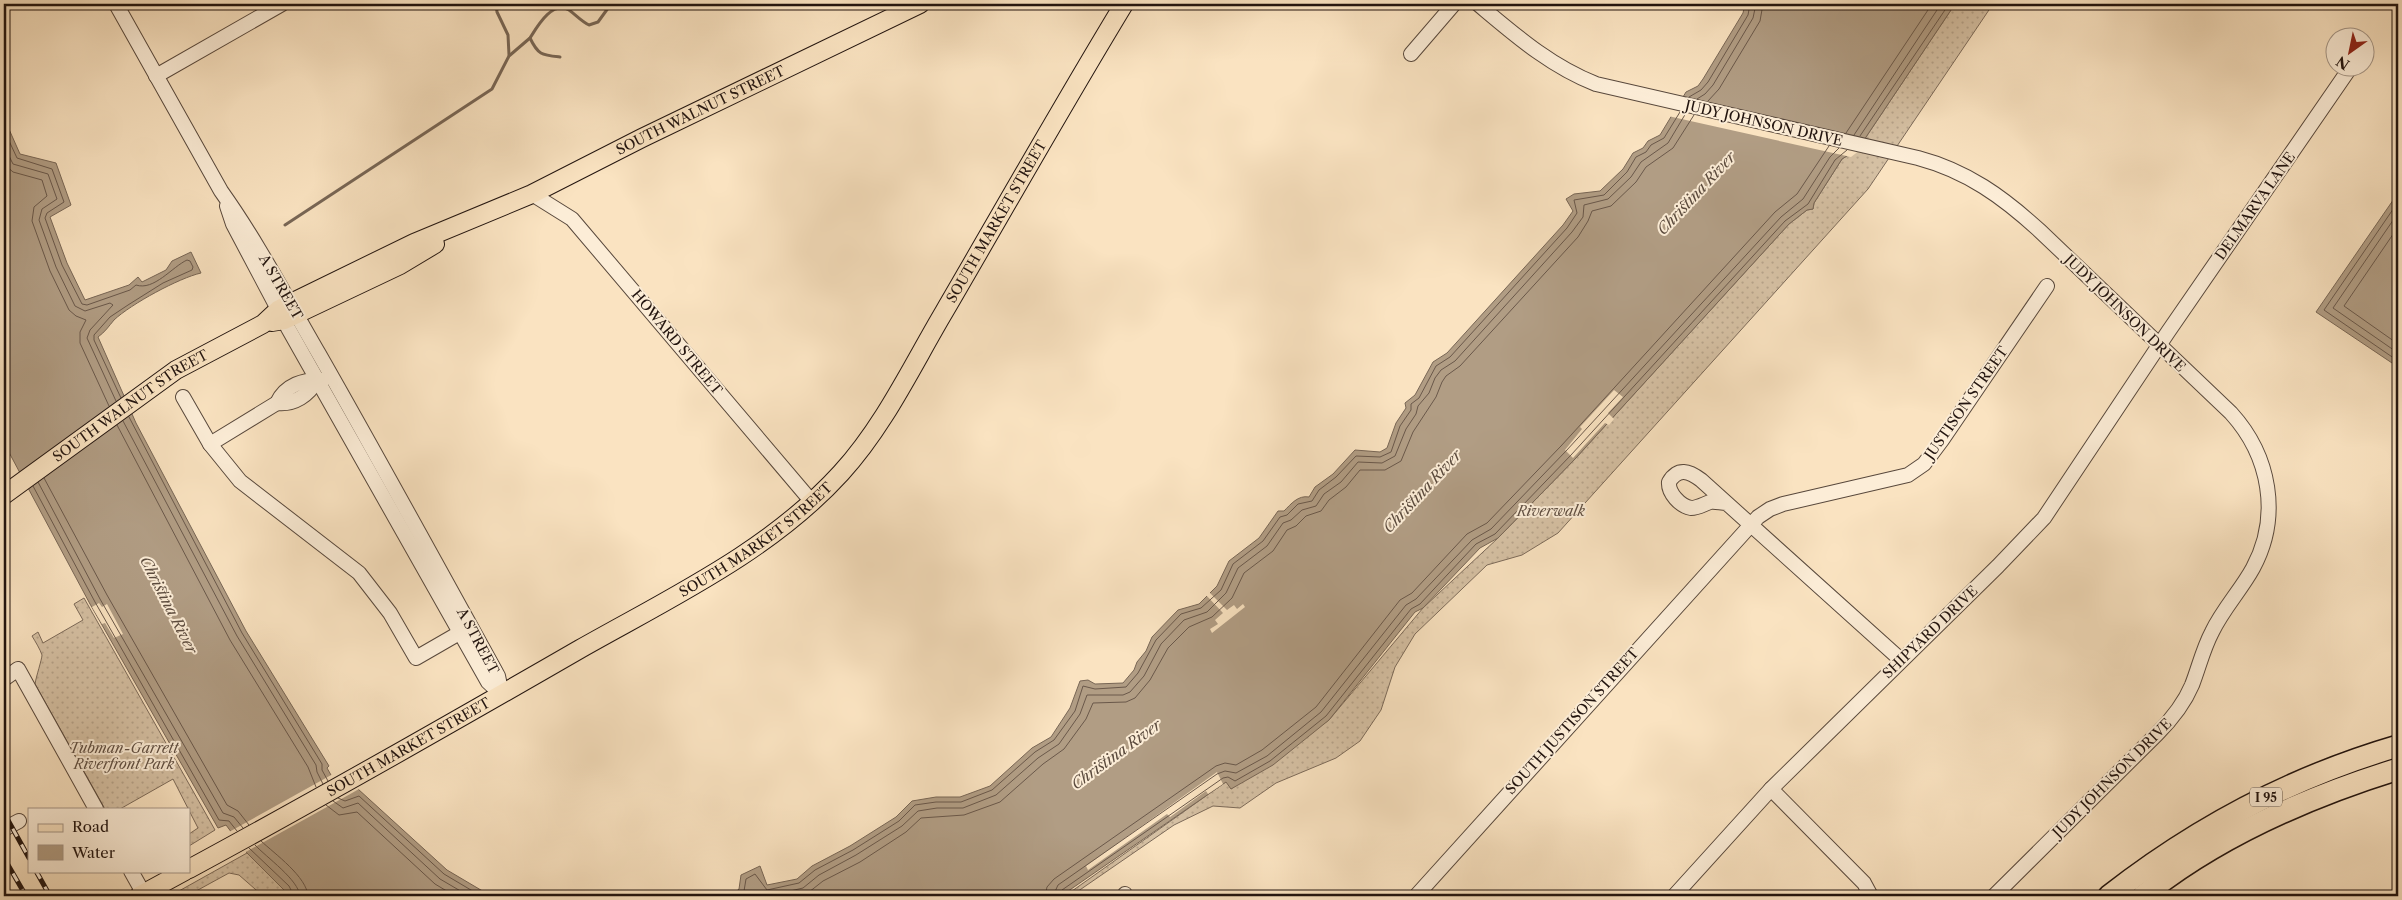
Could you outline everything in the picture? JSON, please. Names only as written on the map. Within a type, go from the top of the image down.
[{"type":"highway","name":"I 95","points":[[2148,883],[2184,841],[2229,815],[2341,764],[2398,746]]},
{"type":"highway","name":"I 95","points":[[2109,896],[2148,883],[2228,840],[2332,792],[2398,769]]},
{"type":"main road","name":"SOUTH WALNUT STREET","points":[[4,495],[176,370],[202,355],[287,312],[414,243],[532,194],[642,138],[920,4]]},
{"type":"main road","points":[[1102,39],[1108,4]]},
{"type":"main road","name":"SOUTH MARKET STREET","points":[[190,868],[502,695],[726,566],[770,536],[812,502],[843,472],[877,425],[992,229],[1055,116],[1124,4]]},
{"type":"main road","points":[[143,895],[183,872]]},
{"type":"street","name":"A STREET","points":[[116,4],[221,191],[242,220],[287,312],[317,380],[465,629]]},
{"type":"street","points":[[156,76],[282,4]]},
{"type":"street","points":[[1411,54],[1454,4]]},
{"type":"street","name":"JUDY JOHNSON DRIVE","points":[[1478,4],[1536,52],[1570,72],[1605,87],[1900,154],[1950,168],[1973,179],[1997,194],[2029,221],[2231,414],[2251,438],[2262,464],[2268,491],[2269,512],[2264,540],[2253,568],[2212,631],[2192,686],[2171,719],[1994,896]]},
{"type":"street","name":"DELMARVA LANE","points":[[2159,346],[2343,78]]},
{"type":"street","name":"HOWARD STREET","points":[[532,194],[572,219],[812,502]]},
{"type":"street","name":"JUSTISON STREET","points":[[1730,547],[1764,512],[1776,506],[1902,477],[1924,464],[2047,286]]},
{"type":"street","name":"A STREET","points":[[287,312],[334,381],[465,629],[489,685],[502,695]]},
{"type":"street","name":"SHIPYARD DRIVE","points":[[1674,896],[1771,789],[1998,566],[2044,518],[2159,346]]},
{"type":"street","points":[[210,444],[277,403],[281,393],[304,380],[334,381]]},
{"type":"street","points":[[183,397],[210,444],[245,485],[359,573],[390,613],[416,658],[465,629]]},
{"type":"street","points":[[1726,503],[1901,660]]},
{"type":"street","name":"SOUTH JUSTISON STREET","points":[[1416,896],[1730,547]]},
{"type":"street","points":[[4,679],[18,669],[95,808]]},
{"type":"street","points":[[1771,789],[1864,883],[1871,896]]},
{"type":"street","points":[[4,829],[19,821]]},
{"type":"street","points":[[132,872],[143,895]]},
{"type":"green space","name":"Riverwalk","points":[[1955,4],[1993,4],[1868,189],[1558,533],[1522,555],[1487,565],[1415,634],[1395,667],[1381,710],[1360,741],[1336,758],[1276,783],[1240,808],[1213,806],[1174,825],[1071,896],[1065,896],[1227,781],[1231,789],[1329,720],[1423,608],[1498,538],[1575,459],[1789,224],[1807,210],[1813,209],[1814,203],[1842,159],[1858,149]]},
{"type":"green space","name":"Tubman-Garrett Riverfront Park","points":[[84,598],[215,830],[190,845],[190,833],[198,828],[190,812],[190,808],[188,808],[173,779],[122,808],[104,808],[35,684],[42,655],[32,636],[38,632],[43,643],[83,620],[74,604]]},
{"type":"green space","points":[[247,853],[290,896],[263,896],[239,875],[229,873],[187,896],[170,896]]},
{"type":"water","name":"Christina River","points":[[1745,4],[1955,4],[1858,149],[1842,159],[1814,203],[1813,209],[1807,210],[1789,224],[1575,459],[1498,538],[1480,548],[1423,608],[1415,612],[1329,720],[1273,765],[1231,789],[1226,782],[1061,896],[731,896],[739,889],[741,875],[760,866],[767,885],[797,879],[812,866],[850,846],[896,817],[912,801],[936,797],[960,797],[990,786],[1032,748],[1051,737],[1070,708],[1080,681],[1088,680],[1095,684],[1123,683],[1146,651],[1152,637],[1178,610],[1199,604],[1217,586],[1229,561],[1259,538],[1278,511],[1284,511],[1301,497],[1309,497],[1315,487],[1333,474],[1355,450],[1380,452],[1387,448],[1396,423],[1406,408],[1405,403],[1415,395],[1433,362],[1447,353],[1563,225],[1573,211],[1566,199],[1574,194],[1600,191],[1623,169],[1633,153],[1643,148],[1648,141],[1660,135],[1686,92],[1698,86],[1703,79],[1743,13]]},
{"type":"water","name":"Christina River","points":[[4,118],[20,154],[56,163],[71,205],[50,217],[67,263],[85,300],[129,285],[138,277],[142,282],[166,270],[172,261],[191,252],[201,273],[181,280],[143,299],[114,320],[98,337],[136,423],[246,631],[329,766],[327,768],[343,796],[358,789],[447,870],[491,896],[290,896],[247,853],[226,825],[218,828],[90,604],[4,443]]},
{"type":"water","points":[[2398,193],[2398,367],[2316,312]]},
{"type":"pier","points":[[1680,97],[1860,150],[1851,157],[1668,116]]},
{"type":"pier","points":[[1614,390],[1623,397],[1608,413],[1614,419],[1609,425],[1605,423],[1573,458],[1565,450],[1582,429],[1580,427]]},
{"type":"pier","points":[[1208,591],[1227,610],[1234,605],[1237,609],[1243,604],[1245,607],[1212,633],[1210,629],[1218,624],[1215,620],[1223,613],[1205,594]]},
{"type":"pier","points":[[99,603],[102,607],[107,604],[123,634],[114,638],[105,623],[102,624],[92,607]]},
{"type":"pier","points":[[1217,772],[1223,784],[1208,794],[1206,791],[1170,817],[1167,814],[1088,870],[1086,866]]},
{"type":"pier","points":[[333,774],[344,793],[357,787],[361,788],[244,853],[229,832]]},
{"type":"waterway","points":[[496,4],[497,12],[508,35],[509,55]]},
{"type":"waterway","points":[[530,38],[546,16],[557,9],[569,10],[589,25],[598,22],[611,4]]},
{"type":"waterway","points":[[285,225],[492,89],[509,56],[530,38],[541,53],[560,57]]},
{"type":"railway","points":[[4,813],[28,856]]},
{"type":"railway","points":[[4,858],[26,896]]},
{"type":"railway","points":[[37,872],[50,896]]}]
